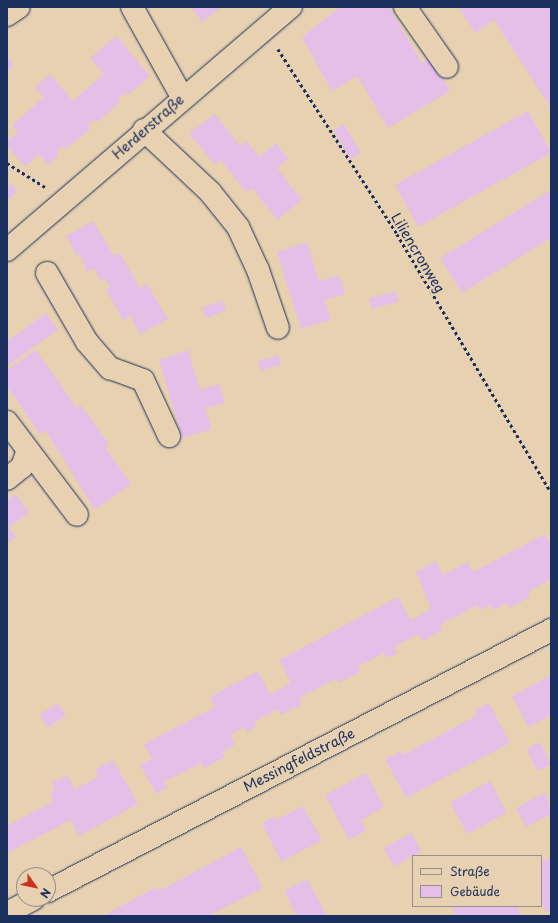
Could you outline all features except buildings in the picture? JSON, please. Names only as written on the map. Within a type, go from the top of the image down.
[{"type":"street","points":[[7,15],[19,7]]},
{"type":"street","points":[[132,7],[182,97]]},
{"type":"street","name":"Herderstraße","points":[[7,250],[264,26],[291,7]]},
{"type":"street","points":[[405,7],[447,67]]},
{"type":"street","points":[[144,130],[210,192],[238,227],[258,270],[278,328]]},
{"type":"street","points":[[47,273],[87,342],[110,368],[143,380],[168,436]]},
{"type":"street","points":[[7,422],[77,515]]},
{"type":"street","points":[[7,479],[22,467],[28,450]]},
{"type":"street","name":"Messingfeldstraße","points":[[56,887],[551,630]]},
{"type":"street","points":[[7,913],[18,907]]},
{"type":"path","name":"Liliencronweg","points":[[264,26],[316,114],[396,234],[551,492]]},
{"type":"path","points":[[7,163],[66,200]]}]
